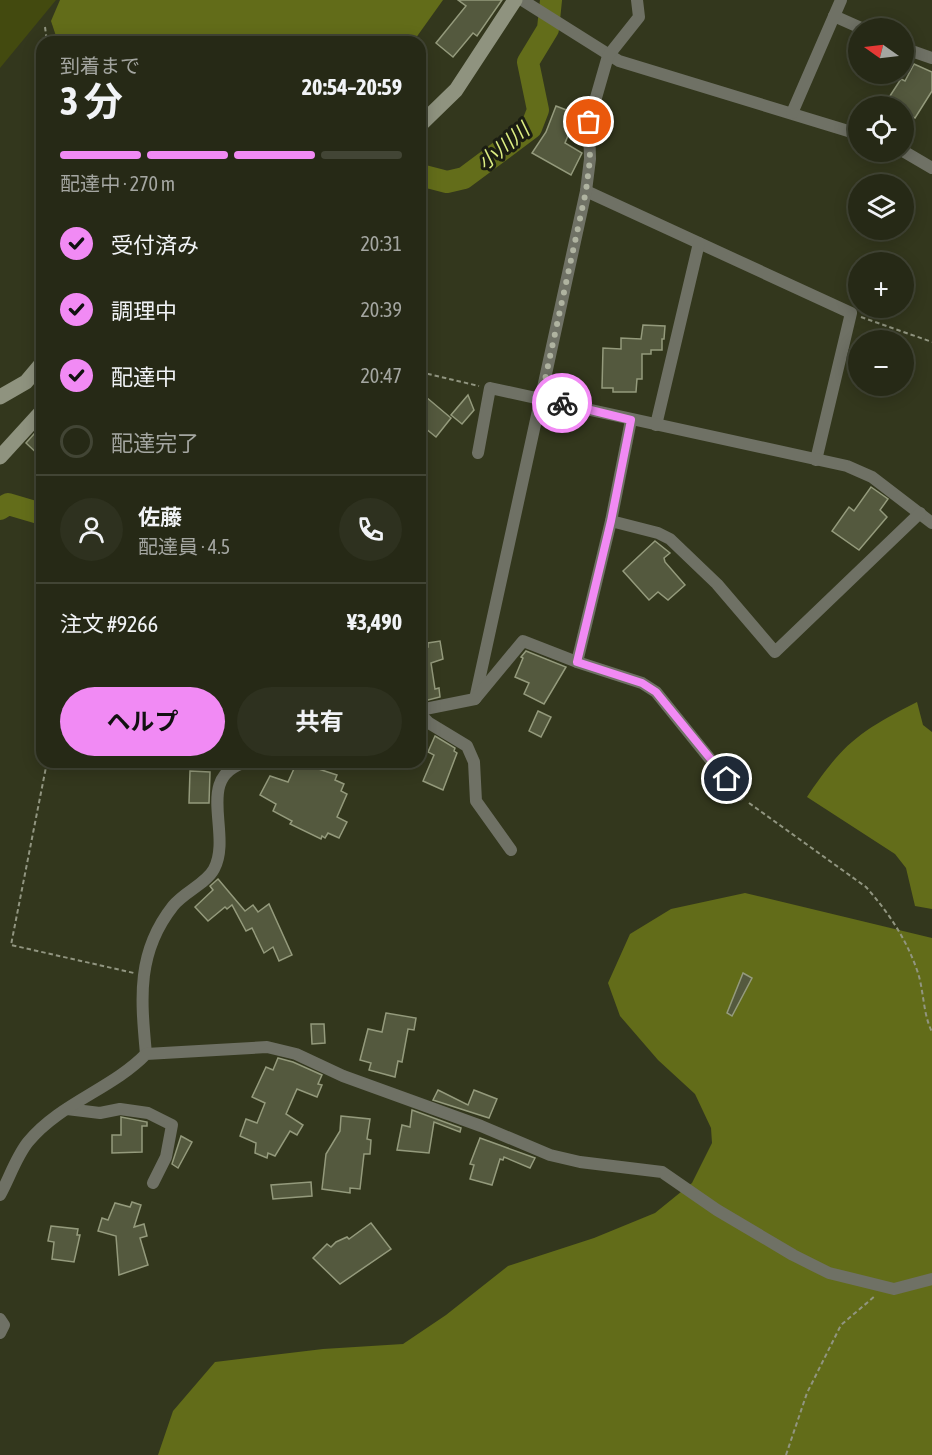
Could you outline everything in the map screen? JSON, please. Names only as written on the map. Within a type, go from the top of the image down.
[{"type":"main road","points":[[426,119],[456,90],[515,0]]},
{"type":"main road","points":[[0,397],[26,382],[36,370]]},
{"type":"main road","points":[[0,457],[36,418]]},
{"type":"street","points":[[522,0],[608,56],[848,131]]},
{"type":"street","points":[[475,699],[586,191],[590,159],[589,122],[608,56],[639,17],[637,0]]},
{"type":"street","points":[[792,113],[841,0]]},
{"type":"street","points":[[834,16],[848,22]]},
{"type":"street","points":[[914,52],[932,58]]},
{"type":"street","points":[[914,158],[932,168]]},
{"type":"street","points":[[586,191],[848,312]]},
{"type":"street","points":[[656,425],[699,243]]},
{"type":"street","points":[[816,460],[850,318]]},
{"type":"street","points":[[478,453],[490,388],[847,466],[872,477],[932,523]]},
{"type":"street","points":[[577,662],[611,521],[631,420]]},
{"type":"street","points":[[611,521],[658,533],[670,539],[717,584],[775,652],[920,513]]},
{"type":"street","points":[[426,711],[475,699],[523,641],[577,662],[642,683],[656,692],[739,795]]},
{"type":"street","points":[[426,719],[467,746],[474,762],[476,801],[511,850]]},
{"type":"street","points":[[146,1054],[141,994],[142,975],[154,939],[173,905],[213,870],[221,839],[215,797],[222,778],[234,768]]},
{"type":"street","points":[[0,1195],[27,1143],[67,1109],[133,1068],[146,1054],[267,1047],[296,1054],[343,1076],[481,1126],[550,1155],[580,1162],[662,1172],[717,1210],[793,1255],[829,1273],[894,1289],[932,1279]]},
{"type":"street","points":[[67,1109],[99,1113],[120,1109],[148,1113],[172,1125],[166,1157],[153,1183]]},
{"type":"street","points":[[0,1319],[4,1325],[0,1333]]},
{"type":"path","points":[[45,27],[46,36]]},
{"type":"path","points":[[865,318],[932,342]]},
{"type":"path","points":[[426,373],[490,388]]},
{"type":"path","points":[[46,768],[11,945],[142,975]]},
{"type":"path","points":[[739,795],[866,887],[880,903],[900,930],[918,974],[932,1032]]},
{"type":"path","points":[[786,1455],[807,1393],[841,1325],[885,1287]]},
{"type":"shaded area","points":[[0,0],[56,0],[0,68]]},
{"type":"shaded area","points":[[60,0],[443,0],[417,36],[56,36],[51,21]]},
{"type":"shaded area","points":[[917,702],[923,725],[932,732],[932,909],[915,906],[906,868],[895,854],[807,797],[831,763],[854,740],[881,721]]},
{"type":"shaded area","points":[[745,893],[932,938],[932,1455],[158,1455],[173,1411],[215,1362],[323,1349],[403,1344],[446,1315],[508,1266],[594,1238],[655,1213],[692,1183],[712,1143],[711,1128],[695,1094],[658,1060],[620,1016],[608,983],[630,934],[671,909]]},
{"type":"building","points":[[458,0],[502,0],[477,36],[473,33],[453,57],[436,43],[466,6]]},
{"type":"building","points":[[914,64],[932,72],[932,91],[915,118],[914,96],[890,96],[898,84],[914,84]]},
{"type":"building","points":[[556,106],[577,114],[565,143],[582,153],[571,175],[532,153],[546,132]]},
{"type":"building","points":[[643,325],[665,326],[664,339],[662,339],[662,350],[651,350],[651,354],[642,354],[642,379],[637,379],[636,392],[613,392],[613,388],[602,388],[603,348],[621,349],[621,338],[641,339]]},
{"type":"building","points":[[468,395],[474,410],[462,424],[451,415]]},
{"type":"building","points":[[426,397],[451,418],[436,437],[426,429]]},
{"type":"building","points":[[36,432],[36,452],[26,443]]},
{"type":"building","points":[[871,487],[888,499],[880,510],[887,517],[859,550],[832,531],[849,507],[854,511]]},
{"type":"building","points":[[655,541],[670,553],[664,558],[665,562],[685,585],[668,600],[658,592],[649,600],[623,571]]},
{"type":"building","points":[[440,641],[443,659],[431,663],[435,689],[439,688],[440,697],[426,700],[426,647],[428,643]]},
{"type":"building","points":[[526,651],[566,667],[544,704],[524,694],[529,683],[515,677],[523,658],[521,657]]},
{"type":"building","points":[[538,711],[551,717],[541,737],[529,731]]},
{"type":"building","points":[[435,736],[455,748],[454,751],[457,753],[443,790],[423,781],[434,755],[428,752]]},
{"type":"building","points":[[294,768],[315,768],[337,775],[335,780],[344,784],[341,791],[347,794],[337,817],[347,822],[339,838],[328,833],[325,838],[322,836],[321,839],[290,824],[292,821],[273,811],[276,804],[260,795],[270,776],[288,782]]},
{"type":"building","points":[[190,771],[210,772],[209,803],[189,803]]},
{"type":"building","points":[[218,879],[245,911],[253,905],[258,912],[269,904],[292,955],[279,961],[273,947],[264,953],[252,928],[246,931],[232,905],[227,909],[225,907],[208,921],[195,907],[213,890],[210,886]]},
{"type":"building","points":[[743,973],[752,978],[732,1016],[727,1013]]},
{"type":"building","points":[[386,1013],[416,1018],[414,1030],[408,1029],[402,1062],[398,1061],[395,1077],[369,1070],[371,1063],[360,1060],[368,1029],[382,1032]]},
{"type":"building","points":[[311,1024],[324,1024],[325,1043],[312,1044]]},
{"type":"building","points":[[278,1058],[322,1075],[318,1084],[322,1085],[317,1097],[297,1089],[286,1114],[303,1125],[297,1135],[290,1131],[275,1156],[268,1153],[267,1158],[255,1153],[256,1143],[240,1136],[246,1119],[257,1123],[265,1103],[252,1097],[266,1067],[273,1070]]},
{"type":"building","points":[[438,1090],[468,1105],[474,1090],[497,1099],[489,1118],[433,1100]]},
{"type":"building","points":[[412,1110],[461,1128],[460,1132],[434,1122],[429,1153],[397,1150],[402,1125],[410,1127]]},
{"type":"building","points":[[341,1116],[370,1119],[367,1139],[371,1140],[370,1154],[364,1154],[360,1189],[350,1188],[350,1193],[322,1189],[326,1154],[340,1131]]},
{"type":"building","points":[[121,1117],[147,1122],[147,1126],[142,1126],[142,1152],[112,1153],[112,1135],[121,1135]]},
{"type":"building","points":[[181,1136],[192,1142],[178,1168],[172,1164]]},
{"type":"building","points":[[480,1138],[535,1158],[530,1168],[504,1157],[503,1160],[500,1159],[492,1185],[470,1179],[474,1165],[470,1164]]},
{"type":"building","points":[[311,1182],[312,1196],[273,1199],[271,1185]]},
{"type":"building","points":[[132,1202],[141,1205],[134,1227],[144,1224],[147,1236],[140,1238],[148,1265],[119,1275],[116,1236],[98,1231],[102,1218],[108,1220],[115,1203],[130,1207]]},
{"type":"building","points":[[371,1223],[391,1249],[340,1284],[313,1258],[327,1244],[331,1247],[347,1237],[349,1239]]},
{"type":"building","points":[[51,1226],[78,1229],[77,1235],[80,1235],[74,1262],[52,1259],[54,1242],[48,1241]]},
{"type":"waterway","name":"小川川","points":[[426,177],[447,182],[464,178],[531,128],[538,110],[528,62],[548,29],[551,0]]},
{"type":"waterway","name":"小川川","points":[[0,509],[8,504],[36,512]]},
{"type":"way so far","points":[[562,403],[541,398],[586,191],[590,159],[589,122]]},
{"type":"route","points":[[562,403],[631,420],[611,521],[577,662],[642,683],[656,692],[677,714],[727,779]]}]
